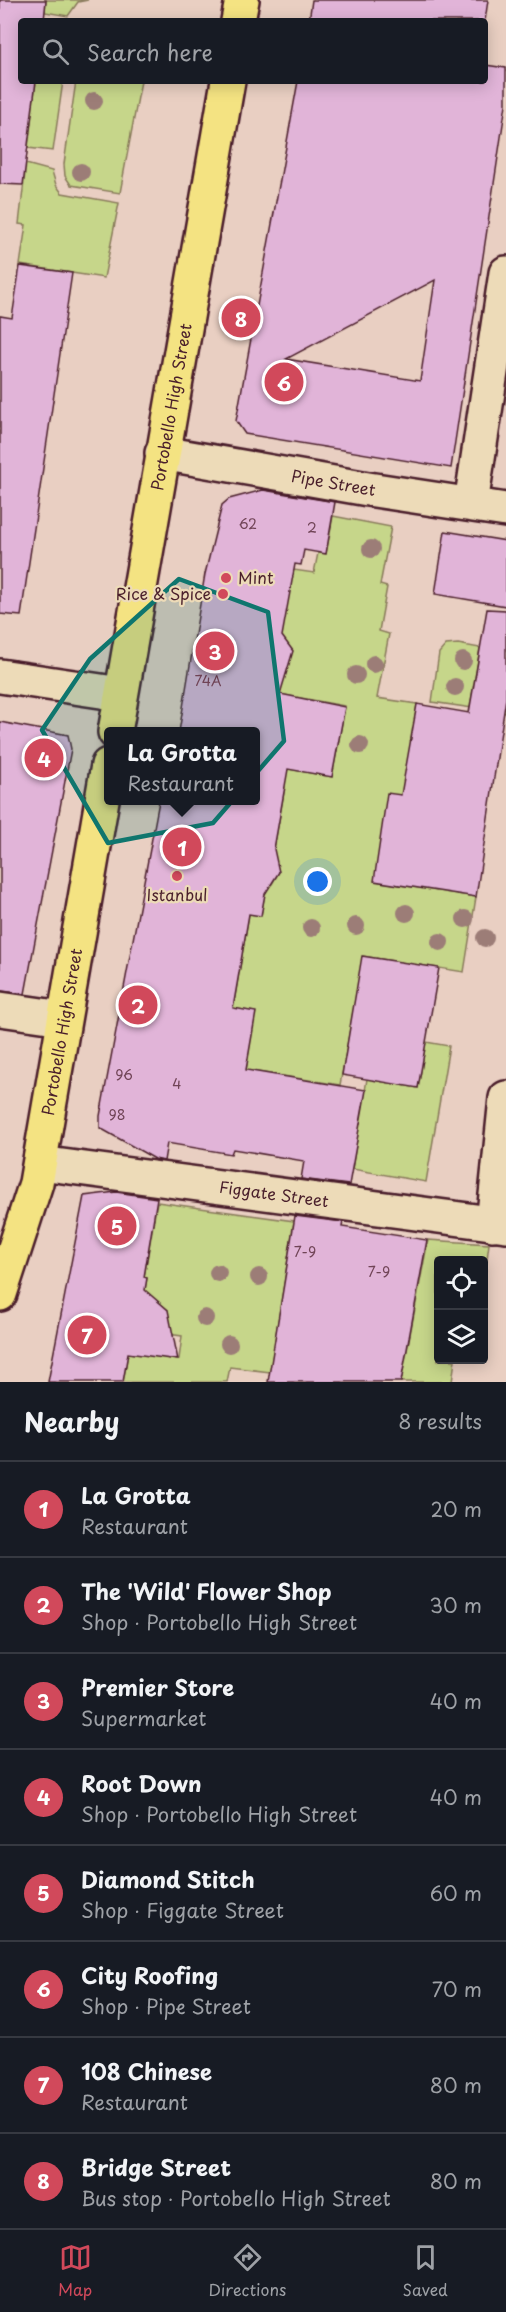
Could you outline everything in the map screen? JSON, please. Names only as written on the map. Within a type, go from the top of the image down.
[{"type":"main road","points":[[239,18],[242,0]]},
{"type":"main road","name":"Portobello High Street","points":[[116,727],[227,84]]},
{"type":"main road","name":"Portobello High Street","points":[[0,1294],[26,1217],[40,1163],[104,787]]},
{"type":"street","points":[[471,504],[506,273]]},
{"type":"street","name":"Pipe Street","points":[[162,453],[368,489],[506,510]]},
{"type":"street","points":[[0,676],[121,694]]},
{"type":"street","points":[[0,1009],[63,1018]]},
{"type":"street","points":[[499,1224],[506,1098]]},
{"type":"street","name":"Figgate Street","points":[[40,1163],[499,1224]]},
{"type":"highlighted area","points":[[179,579],[268,612],[284,741],[213,823],[108,843],[42,730],[90,659]]},
{"type":"green space","points":[[46,0],[88,0],[78,2],[68,16],[45,12]]},
{"type":"green space","points":[[36,84],[63,84],[53,151],[28,148]]},
{"type":"green space","points":[[76,84],[140,84],[120,193],[71,185],[65,176],[64,164]]},
{"type":"green space","points":[[26,164],[52,171],[56,185],[62,193],[119,203],[104,278],[20,265],[26,225],[19,224]]},
{"type":"green space","points":[[333,516],[391,527],[380,585],[387,587],[379,631],[389,634],[377,698],[417,704],[403,795],[375,881],[476,897],[464,972],[363,956],[340,1085],[246,1070],[255,1012],[233,1008],[249,914],[261,916],[266,887],[272,884],[279,872],[273,854],[285,787],[260,782],[260,764],[332,777],[345,706],[247,688],[280,644],[287,569],[314,573],[318,553],[326,554]]},
{"type":"green space","points":[[458,644],[480,648],[471,701],[506,707],[506,713],[432,702],[439,653],[446,645]]},
{"type":"green space","points":[[426,1042],[449,1046],[426,1182],[352,1169],[367,1079],[418,1088]]},
{"type":"green space","points":[[157,1202],[294,1221],[270,1372],[230,1367],[227,1382],[123,1382],[128,1353],[179,1359],[182,1336],[138,1330],[168,1310],[162,1305],[143,1302],[147,1278],[144,1277]]},
{"type":"green space","points":[[428,1240],[489,1244],[487,1256],[434,1256],[434,1364],[454,1364],[452,1382],[401,1382]]},
{"type":"building","points":[[0,0],[46,0],[44,18],[18,18],[18,84],[36,84],[23,185],[0,184]]},
{"type":"building","points":[[312,0],[488,0],[485,18],[309,18]]},
{"type":"building","points":[[488,65],[506,68],[506,104],[451,468],[245,434],[236,421],[297,84],[488,84]],"holes":[[[435,280],[420,381],[286,359]]]},
{"type":"building","points":[[20,266],[72,273],[21,616],[0,614],[0,316],[12,318]]},
{"type":"building","points":[[263,490],[335,502],[326,554],[304,550],[301,565],[295,564],[282,636],[293,651],[280,694],[345,707],[332,777],[288,769],[274,849],[279,872],[265,894],[261,916],[249,914],[233,1008],[256,1012],[246,1070],[366,1090],[349,1185],[301,1179],[304,1161],[233,1149],[231,1154],[167,1143],[164,1161],[155,1159],[100,1128],[100,1116],[158,805],[260,805],[260,727],[180,727],[205,574],[222,505],[229,499]]},
{"type":"building","points":[[445,531],[506,541],[506,606],[435,594]]},
{"type":"building","points":[[487,609],[506,610],[506,698],[476,897],[374,881],[387,793],[401,795],[417,704],[469,713]]},
{"type":"building","points":[[0,722],[68,735],[71,749],[25,994],[0,991]]},
{"type":"building","points":[[362,956],[439,968],[418,1088],[342,1075]]},
{"type":"building","points":[[116,1192],[157,1198],[144,1277],[147,1278],[145,1290],[168,1310],[178,1360],[128,1353],[123,1382],[48,1382],[84,1196]]},
{"type":"building","points":[[295,1216],[343,1222],[342,1227],[427,1240],[401,1382],[268,1382]]},
{"type":"place","name":"Bridge Street","points":[[241,318]]},
{"type":"place","name":"City Roofing","points":[[284,382]]},
{"type":"place","name":"Mint","points":[[226,578]]},
{"type":"place","name":"Rice & Spice","points":[[223,594]]},
{"type":"place","name":"Premier Store","points":[[215,651]]},
{"type":"place","name":"Root Down","points":[[44,758]]},
{"type":"place","name":"La Grotta","points":[[182,847]]},
{"type":"place","name":"Istanbul","points":[[177,876]]},
{"type":"place","name":"The 'Wild' Flower Shop","points":[[138,1005]]},
{"type":"place","name":"Diamond Stitch","points":[[117,1226]]},
{"type":"place","name":"108 Chinese","points":[[87,1335]]}]
